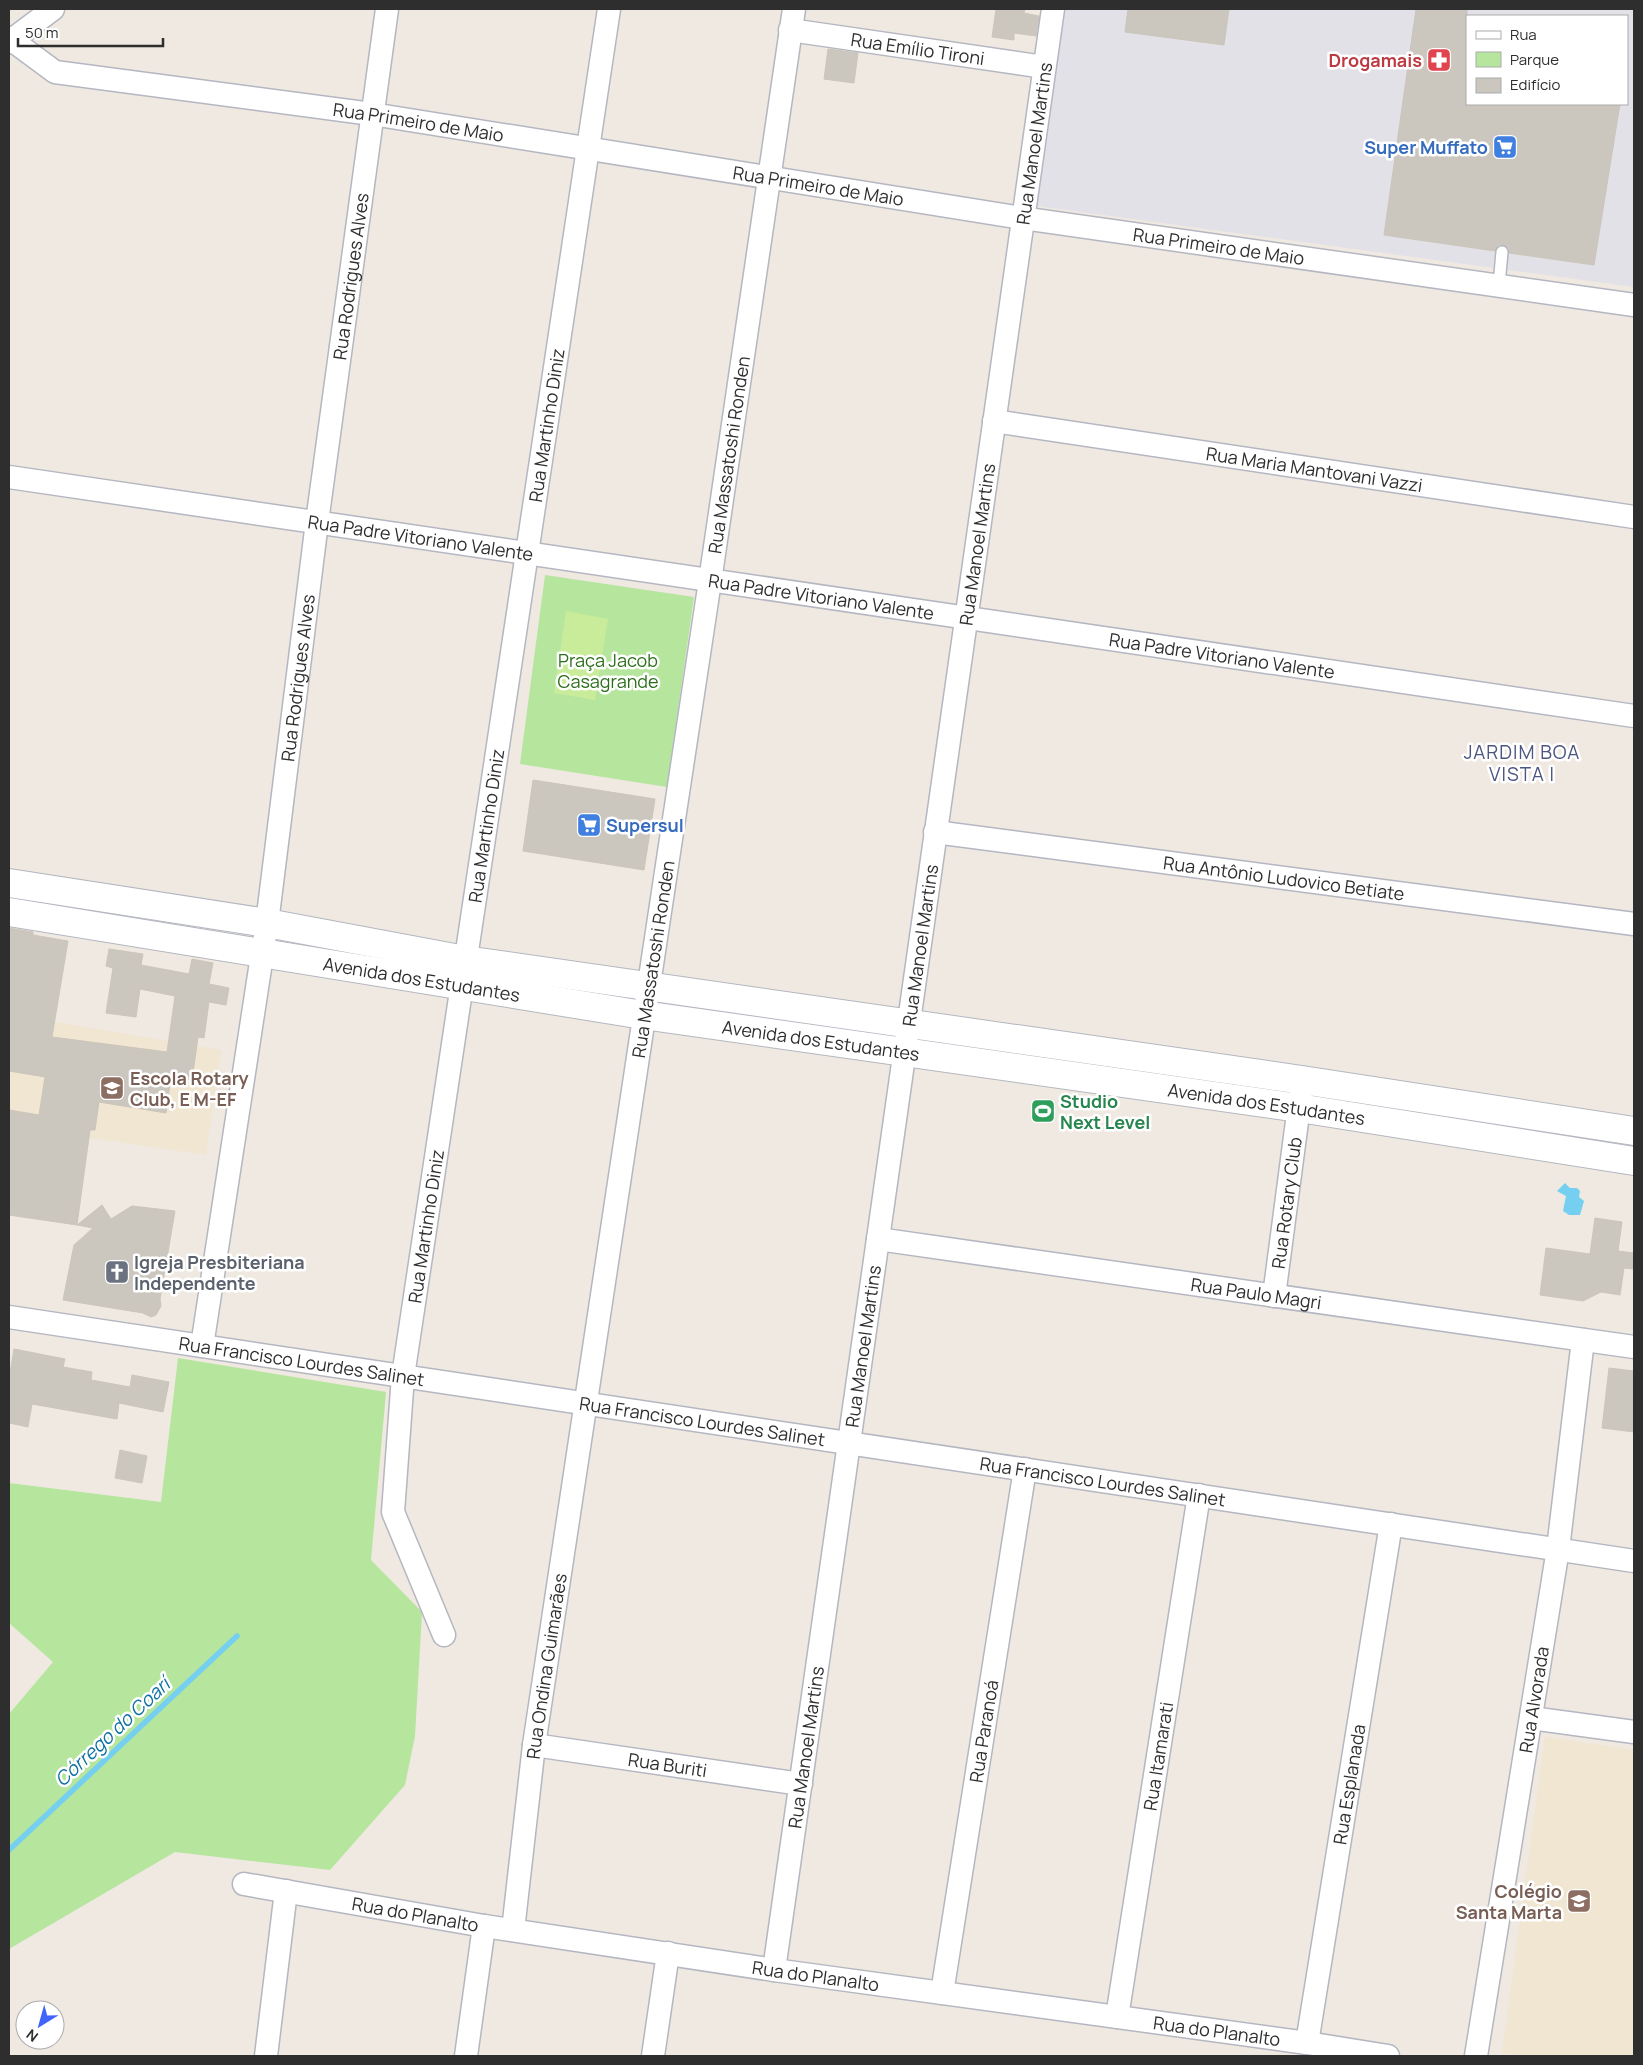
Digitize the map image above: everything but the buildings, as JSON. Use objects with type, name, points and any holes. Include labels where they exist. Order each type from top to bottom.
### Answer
[{"type":"street","points":[[10,40],[53,9]]},
{"type":"street","name":"Rua Rodrigues Alves","points":[[202,1346],[267,923],[317,522],[388,9]]},
{"type":"street","name":"Rua Martinho Diniz","points":[[444,1635],[393,1512],[403,1376],[609,9]]},
{"type":"street","name":"Rua Manoel Martins","points":[[774,1970],[1053,9]]},
{"type":"street","name":"Rua Emílio Tironi","points":[[792,19],[1044,67]]},
{"type":"street","name":"Rua Massatoshi Ronden","points":[[585,1403],[710,581],[792,19]]},
{"type":"street","name":"Rua Primeiro de Maio","points":[[10,40],[55,72],[372,114],[587,150],[769,176],[1022,218],[1634,305]]},
{"type":"street","name":"Rua Maria Mantovani Vazzi","points":[[994,421],[1634,517]]},
{"type":"street","name":"Rua Padre Vitoriano Valente","points":[[9,477],[1634,716]]},
{"type":"street","name":"Rua Antônio Ludovico Betiate","points":[[935,832],[1634,924]]},
{"type":"street","name":"Avenida dos Estudantes","points":[[9,883],[267,923],[463,973],[643,1015],[1299,1108],[1634,1161]]},
{"type":"street","points":[[111,929],[114,900]]},
{"type":"street","name":"Avenida dos Estudantes","points":[[9,912],[262,954],[463,973],[647,986],[1302,1080],[1634,1131]]},
{"type":"street","points":[[1096,1079],[1100,1052]]},
{"type":"street","name":"Rua Rotary Club","points":[[1274,1296],[1302,1080]]},
{"type":"street","name":"Rua Paulo Magri","points":[[878,1240],[1634,1347]]},
{"type":"street","name":"Rua Francisco Lourdes Salinet","points":[[9,1317],[1634,1561]]},
{"type":"street","name":"Rua Alvorada","points":[[1476,2056],[1558,1549],[1583,1340]]},
{"type":"street","name":"Rua Ondina Guimarães","points":[[513,1930],[534,1745],[585,1403]]},
{"type":"street","name":"Rua Paranoá","points":[[942,1993],[1025,1469]]},
{"type":"street","name":"Rua Itamarati","points":[[1117,2017],[1199,1495]]},
{"type":"street","name":"Rua Esplanada","points":[[1307,2043],[1391,1524]]},
{"type":"street","points":[[1531,1718],[1634,1732]]},
{"type":"street","name":"Rua Buriti","points":[[534,1745],[800,1784]]},
{"type":"street","name":"Rua do Planalto","points":[[244,1884],[484,1926],[774,1970],[1307,2043],[1388,2056]]},
{"type":"street","points":[[266,2056],[286,1891]]},
{"type":"street","points":[[466,2056],[484,1926]]},
{"type":"street","points":[[653,2056],[668,1953]]},
{"type":"lane","points":[[1500,285],[1502,252]]},
{"type":"shaded area","points":[[1062,9],[1634,9],[1634,287],[1037,206]]},
{"type":"shaded area","name":"Escola Rotary Club, E M-EF","points":[[9,1014],[221,1050],[206,1155],[9,1126]]},
{"type":"shaded area","name":"Colégio Santa Marta","points":[[1545,1737],[1634,1750],[1634,2056],[1523,2056],[1502,2053]]},
{"type":"green space","name":"Praça Jacob Casagrande","points":[[545,575],[694,597],[667,787],[520,764]]},
{"type":"green space","points":[[566,611],[608,619],[595,700],[554,693]]},
{"type":"green space","points":[[178,1358],[386,1392],[371,1560],[422,1612],[415,1736],[405,1785],[330,1870],[175,1852],[9,1949],[9,1714],[53,1662],[9,1623],[9,1483],[161,1502]]},
{"type":"water","points":[[1565,1183],[1570,1188],[1577,1188],[1580,1191],[1579,1197],[1584,1201],[1580,1215],[1569,1215],[1563,1211],[1566,1196],[1557,1191]]},
{"type":"waterway","name":"Córrego do Coarí","points":[[9,1850],[237,1636]]},
{"type":"place","name":"Drogamais","points":[[1439,60]]},
{"type":"place","name":"Super Muffato","points":[[1505,147]]},
{"type":"place","name":"Supersul","points":[[589,825]]},
{"type":"place","name":"Escola Rotary Club, E M-EF","points":[[112,1088]]},
{"type":"place","name":"Studio Next Level","points":[[1043,1111]]},
{"type":"place","name":"Igreja Presbiteriana Independente","points":[[117,1272]]},
{"type":"place","name":"Colégio Santa Marta","points":[[1579,1901]]},
{"type":"district","name":"JARDIM BOA VISTA I","points":[[1522,763]]}]
